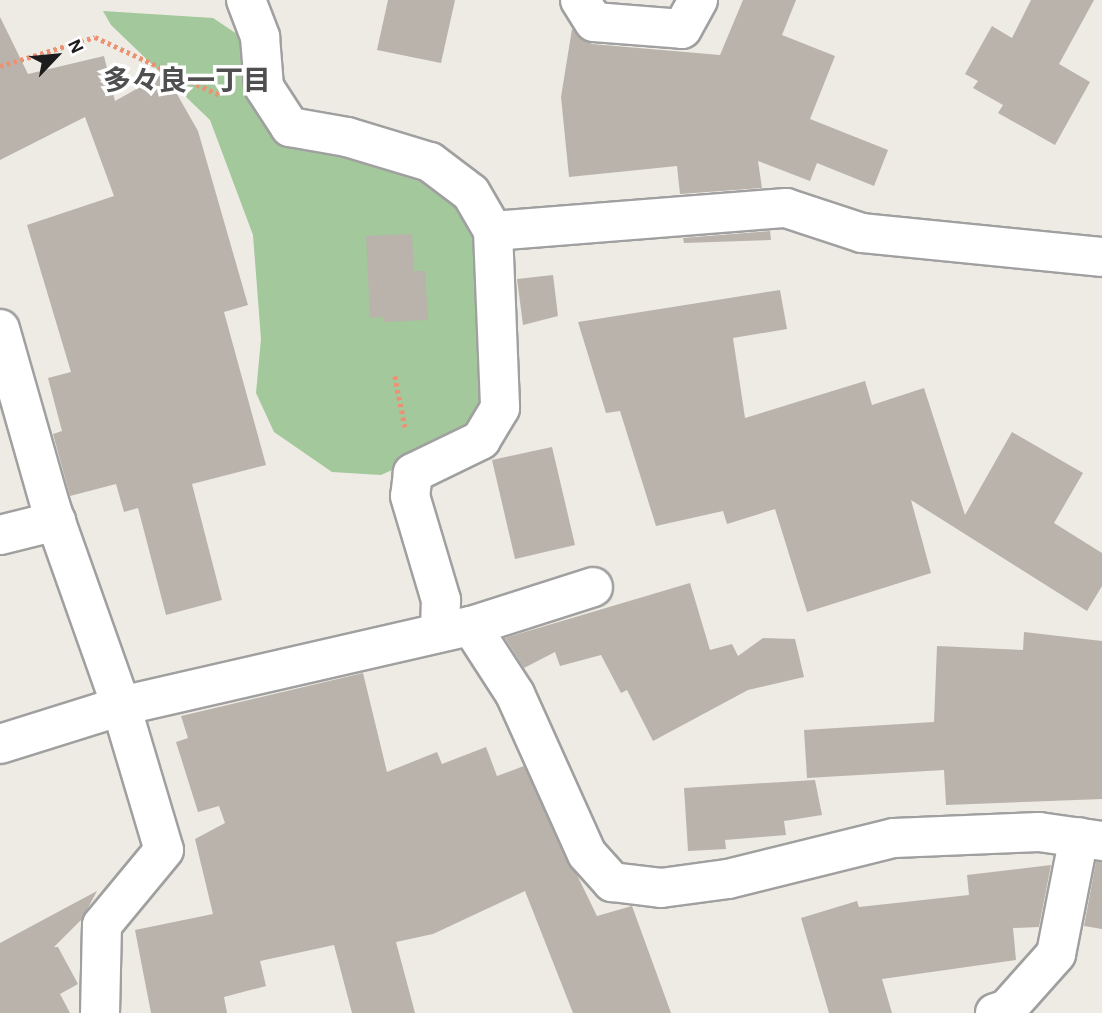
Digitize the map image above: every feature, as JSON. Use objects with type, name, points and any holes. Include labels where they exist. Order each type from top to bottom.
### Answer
[{"type":"street","points":[[246,0],[260,37],[264,87],[290,127],[347,137],[430,162],[471,193],[494,231],[500,408],[481,440],[413,473],[410,496],[441,600],[455,629],[514,694],[587,854],[612,882],[661,888],[728,879],[894,838],[1039,832],[1090,839],[1056,954],[1007,1009],[995,1013]]},
{"type":"street","points":[[580,0],[594,22],[682,29],[698,0]]},
{"type":"street","points":[[494,231],[786,208],[862,233],[1102,257]]},
{"type":"street","points":[[0,329],[56,521],[121,706],[164,850],[102,925],[100,1013]]},
{"type":"street","points":[[0,535],[56,521]]},
{"type":"street","points":[[0,744],[121,706],[455,629],[593,587]]},
{"type":"path","points":[[0,66],[95,37],[218,97],[264,87]]},
{"type":"green space","points":[[103,11],[213,18],[243,38],[288,140],[410,169],[455,199],[482,230],[486,401],[468,424],[438,449],[381,475],[332,472],[274,432],[256,393],[261,339],[253,235],[210,120],[111,25]]},
{"type":"building","points":[[388,0],[455,0],[441,63],[377,50]]},
{"type":"building","points":[[743,0],[796,0],[782,35],[835,56],[810,119],[888,150],[874,186],[817,163],[810,181],[758,161],[762,188],[680,194],[677,166],[569,177],[561,97],[572,29],[592,44],[720,55]]},
{"type":"building","points":[[1031,0],[1094,0],[1059,64],[1090,82],[1055,145],[998,113],[1003,105],[973,88],[978,81],[965,74],[992,26],[1012,38]]},
{"type":"building","points":[[0,17],[28,74],[104,56],[115,101],[165,73],[198,131],[248,305],[224,312],[266,465],[192,484],[222,600],[166,615],[138,508],[124,512],[116,484],[70,496],[53,434],[62,431],[48,378],[71,372],[27,225],[114,196],[85,117],[0,160]]},
{"type":"building","points":[[770,231],[771,240],[684,243],[683,238]]},
{"type":"building","points":[[412,234],[414,271],[425,271],[428,320],[384,322],[384,317],[370,318],[366,236]]},
{"type":"building","points":[[553,275],[558,316],[523,325],[517,279]]},
{"type":"building","points":[[780,290],[787,329],[733,338],[745,418],[865,381],[872,405],[924,388],[965,515],[1012,432],[1083,473],[1054,523],[1102,553],[1102,586],[1087,611],[911,500],[931,573],[807,612],[775,509],[727,524],[723,511],[656,526],[620,411],[606,413],[578,322]]},
{"type":"building","points":[[552,447],[575,545],[515,559],[492,460]]},
{"type":"building","points":[[690,583],[710,650],[732,644],[738,656],[763,638],[795,639],[804,677],[748,690],[653,741],[627,690],[621,693],[601,655],[560,666],[555,652],[524,668],[505,638]]},
{"type":"building","points":[[1024,632],[1102,641],[1102,799],[946,805],[944,770],[807,778],[804,730],[934,722],[937,646],[1023,650]]},
{"type":"building","points":[[363,673],[387,772],[437,752],[442,764],[486,747],[497,776],[524,766],[597,916],[632,906],[671,1013],[573,1013],[525,891],[433,934],[396,942],[415,1013],[352,1013],[334,945],[260,961],[266,986],[224,997],[227,1013],[151,1013],[135,930],[213,914],[195,839],[225,823],[219,806],[198,812],[176,742],[188,738],[181,716]]},
{"type":"building","points":[[815,780],[822,815],[784,821],[786,835],[725,840],[726,849],[688,851],[684,788]]},
{"type":"building","points":[[1096,862],[1102,862],[1102,929],[1084,926]]},
{"type":"building","points":[[1051,865],[1039,927],[1013,928],[1016,960],[882,979],[892,1013],[829,1013],[801,918],[857,901],[859,907],[969,895],[967,875]]},
{"type":"building","points":[[97,891],[82,919],[54,947],[58,947],[78,984],[60,994],[70,1013],[0,1013],[0,943]]},
{"type":"district","name":"多々良一丁目","points":[[187,82]]}]
